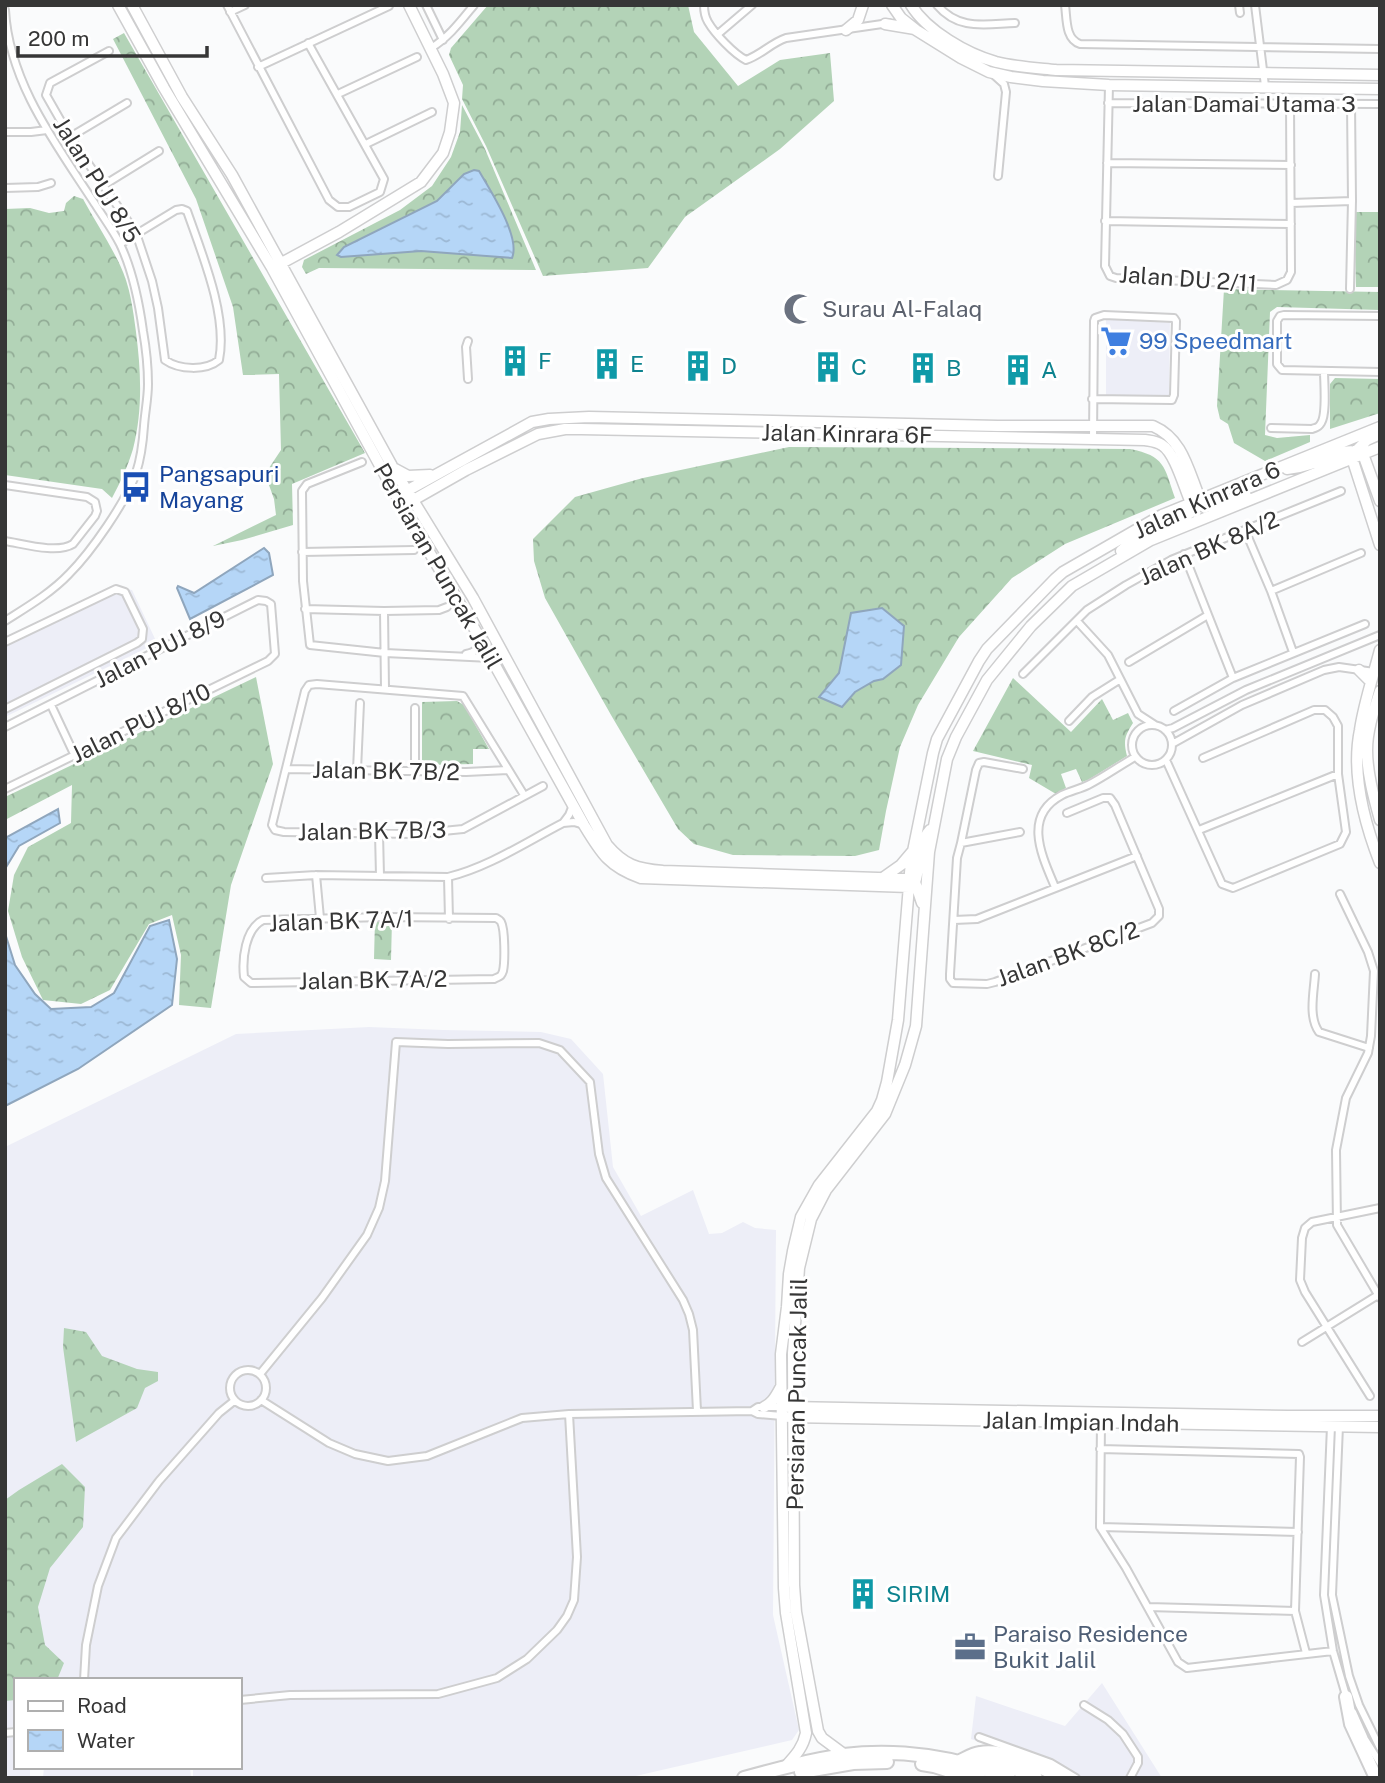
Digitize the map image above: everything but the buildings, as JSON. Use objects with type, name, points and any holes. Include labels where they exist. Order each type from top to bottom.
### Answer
[{"type":"highway","points":[[1346,1697],[1351,1724],[1376,1778]]},
{"type":"highway","points":[[958,1762],[977,1753],[991,1752],[1037,1766],[1062,1778]]},
{"type":"highway","points":[[783,1775],[845,1755],[894,1754],[958,1762],[1009,1778]]},
{"type":"highway","points":[[958,1762],[980,1759],[996,1761],[1036,1778]]},
{"type":"highway","points":[[744,1778],[783,1775],[853,1763],[880,1762],[934,1766],[965,1777],[979,1778]]},
{"type":"main road","name":"Persiaran Puncak Jalil","points":[[118,5],[164,88],[276,266],[392,466],[402,493]]},
{"type":"main road","name":"Persiaran Puncak Jalil","points":[[132,5],[182,97],[232,175],[276,266],[491,659],[600,851],[625,872],[641,878],[893,886],[911,883]]},
{"type":"main road","points":[[276,266],[340,232],[421,182],[443,153],[450,132],[454,103],[443,74],[409,5]]},
{"type":"main road","points":[[846,30],[858,20],[863,5]]},
{"type":"main road","points":[[892,5],[916,30],[961,58],[989,72],[1026,79],[1109,85],[1380,89]]},
{"type":"main road","points":[[914,9],[931,28],[954,43],[994,61],[1015,66],[1056,70],[1380,75]]},
{"type":"main road","points":[[885,24],[916,30]]},
{"type":"main road","name":"Jalan Kinrara 6F","points":[[402,493],[532,422],[589,417],[1153,426],[1164,431],[1179,447],[1196,503]]},
{"type":"main road","points":[[650,418],[650,431]]},
{"type":"main road","points":[[928,436],[929,424]]},
{"type":"main road","name":"Jalan Kinrara 6","points":[[911,883],[912,851],[937,739],[987,649],[1055,579],[1103,548],[1172,510],[1196,503],[1380,427]]},
{"type":"main road","name":"Jalan Kinrara 6F","points":[[407,503],[538,434],[565,429],[1145,440],[1167,449],[1188,482]]},
{"type":"main road","points":[[1380,434],[1367,440],[1357,454],[1358,474],[1380,545]]},
{"type":"main road","points":[[1368,468],[1380,448]]},
{"type":"main road","name":"Jalan Kinrara 6","points":[[924,910],[933,827],[951,748],[987,680],[1031,626],[1072,586],[1151,540],[1357,454],[1380,448]]},
{"type":"main road","points":[[1264,474],[1314,463],[1342,452],[1357,454],[1368,468],[1380,501]]},
{"type":"main road","points":[[1336,464],[1345,465],[1358,474]]},
{"type":"main road","points":[[392,466],[408,476],[434,475]]},
{"type":"main road","points":[[1172,510],[1181,501],[1188,482],[1214,494]]},
{"type":"main road","points":[[427,522],[424,509],[426,502],[438,486]]},
{"type":"main road","points":[[1116,560],[1120,552],[1134,541],[1191,513],[1196,503],[1206,507],[1229,499],[1270,491]]},
{"type":"main road","name":"Persiaran Puncak Jalil","points":[[407,503],[427,522],[474,598],[607,845],[617,857],[643,869],[663,871],[884,877],[911,883]]},
{"type":"main road","points":[[491,659],[497,650],[497,642]]},
{"type":"main road","points":[[1380,650],[1359,732],[1357,775],[1367,831],[1380,863]]},
{"type":"main road","points":[[1359,670],[1375,675]]},
{"type":"main road","points":[[1380,691],[1367,750],[1375,780],[1380,820]]},
{"type":"main road","points":[[911,883],[922,843],[933,827]]},
{"type":"main road","points":[[884,877],[901,865],[912,851]]},
{"type":"main road","name":"Persiaran Puncak Jalil","points":[[783,1775],[801,1749],[806,1733],[784,1588],[781,1354],[789,1273],[801,1217],[819,1185],[877,1111],[887,1082],[898,1020],[911,883]]},
{"type":"main road","name":"Persiaran Puncak Jalil","points":[[845,1755],[822,1738],[818,1731],[796,1612],[793,1353],[799,1268],[811,1219],[826,1190],[885,1114],[912,1043],[917,1016],[924,910],[911,883]]},
{"type":"main road","points":[[893,886],[901,891],[908,902]]},
{"type":"main road","points":[[764,1407],[774,1399],[782,1385]]},
{"type":"main road","name":"Jalan Impian Indah","points":[[782,1412],[1380,1416]]},
{"type":"main road","name":"Jalan Impian Indah","points":[[793,1412],[821,1417],[1380,1427]]},
{"type":"main road","points":[[794,1430],[821,1417]]},
{"type":"street","points":[[245,5],[228,9],[329,200],[338,207],[349,207],[380,192],[384,179],[308,43]]},
{"type":"street","points":[[426,5],[443,40]]},
{"type":"street","points":[[431,48],[443,40],[474,5]]},
{"type":"street","points":[[704,5],[708,22],[739,56],[746,60],[786,38],[904,20],[914,9]]},
{"type":"street","points":[[718,34],[752,5]]},
{"type":"street","points":[[937,5],[942,11],[968,25],[1016,23]]},
{"type":"street","points":[[1065,5],[1070,38],[1076,44],[1380,49]]},
{"type":"street","points":[[1255,5],[1265,86]]},
{"type":"street","points":[[258,67],[389,6]]},
{"type":"street","points":[[5,10],[14,59],[26,92],[47,130],[120,244],[132,275],[146,345],[148,384],[142,444],[136,472],[123,499],[69,575],[5,621]]},
{"type":"street","name":"Jalan PUJ 8/5","points":[[109,51],[50,83],[46,95],[69,137],[136,233],[152,281],[165,360],[173,365],[209,366],[219,360],[219,316],[205,262],[187,211],[178,209],[136,233]]},
{"type":"street","points":[[338,94],[417,57]]},
{"type":"street","points":[[989,72],[1004,84],[1006,92],[998,176]]},
{"type":"street","points":[[1006,92],[1012,85],[1026,79]]},
{"type":"street","name":"Jalan DU 2/11","points":[[1109,85],[1105,266],[1110,276],[1276,285],[1287,280],[1290,272],[1291,224]]},
{"type":"street","points":[[69,137],[127,103]]},
{"type":"street","name":"Jalan Damai Utama 3","points":[[1108,103],[1380,104]]},
{"type":"street","points":[[1105,221],[1291,224],[1290,104]]},
{"type":"street","points":[[1350,289],[1351,104]]},
{"type":"street","points":[[366,144],[432,112]]},
{"type":"street","points":[[5,132],[47,130]]},
{"type":"street","points":[[104,185],[159,150]]},
{"type":"street","points":[[1107,163],[1291,165]]},
{"type":"street","points":[[5,188],[38,187],[51,183]]},
{"type":"street","points":[[1291,204],[1352,201]]},
{"type":"street","points":[[120,244],[136,233]]},
{"type":"street","points":[[1092,400],[1172,400],[1174,318],[1104,315],[1095,317],[1092,400],[1093,439]]},
{"type":"street","points":[[1380,316],[1288,315],[1280,316],[1277,321],[1279,369],[1380,372]]},
{"type":"street","points":[[468,341],[468,379]]},
{"type":"street","points":[[1271,428],[1312,429],[1320,425],[1324,418],[1324,371]]},
{"type":"street","points":[[766,420],[766,432]]},
{"type":"street","points":[[362,462],[307,484],[301,494],[305,609],[309,643],[312,646],[385,653],[491,659]]},
{"type":"street","points":[[5,485],[86,497],[95,502],[97,511],[96,516],[73,544],[64,548],[5,541]]},
{"type":"street","name":"Jalan BK 8A/2","points":[[1023,674],[1087,610],[1126,585],[1184,554],[1341,491]]},
{"type":"street","points":[[1245,530],[1293,653]]},
{"type":"street","points":[[302,552],[414,550]]},
{"type":"street","points":[[1271,591],[1361,553]]},
{"type":"street","points":[[1184,554],[1233,678]]},
{"type":"street","points":[[5,642],[116,589],[125,592],[144,629],[142,639],[5,709]]},
{"type":"street","name":"Jalan PUJ 8/9","points":[[5,727],[258,600],[271,604],[275,654]]},
{"type":"street","points":[[305,609],[384,611],[439,610],[447,607]]},
{"type":"street","points":[[384,611],[385,689]]},
{"type":"street","points":[[1129,662],[1209,615]]},
{"type":"street","points":[[1077,621],[1108,655],[1138,713],[1165,730],[1171,738],[1171,753],[1166,760],[1150,766],[1135,757],[1132,740],[1143,727],[1155,725]]},
{"type":"street","points":[[1174,711],[1233,678],[1365,624]]},
{"type":"street","points":[[450,655],[473,653],[477,650],[477,633]]},
{"type":"street","points":[[1165,730],[1246,690],[1380,635]]},
{"type":"street","name":"Jalan PUJ 8/10","points":[[5,789],[268,661],[275,654]]},
{"type":"street","points":[[1172,744],[1242,705],[1324,670],[1339,667],[1359,670]]},
{"type":"street","points":[[1069,721],[1092,697],[1119,680]]},
{"type":"street","points":[[286,769],[305,691],[309,685],[463,696],[524,795]]},
{"type":"street","points":[[357,770],[360,703]]},
{"type":"street","points":[[51,705],[75,756]]},
{"type":"street","points":[[415,708],[415,771]]},
{"type":"street","points":[[1166,760],[1222,884],[1233,888],[1340,845],[1346,832],[1338,774],[1338,726],[1325,710],[1314,710],[1203,758]]},
{"type":"street","points":[[1138,713],[1139,730]]},
{"type":"street","points":[[1055,887],[1039,843],[1039,822],[1043,812],[1062,795],[1088,785],[1135,757]]},
{"type":"street","name":"Jalan BK 8C/2","points":[[1023,769],[984,762],[979,763],[976,770],[957,858],[950,979],[953,983],[995,982],[1152,923],[1159,916],[1137,856],[1110,798],[1103,798],[1068,813]]},
{"type":"street","name":"Jalan BK 7B/2","points":[[275,830],[272,825],[286,769],[466,772],[508,770]]},
{"type":"street","points":[[1199,830],[1338,774]]},
{"type":"street","name":"Jalan BK 7B/3","points":[[275,830],[413,834],[463,829],[543,786]]},
{"type":"street","points":[[563,823],[573,804]]},
{"type":"street","points":[[266,878],[316,875],[448,877],[483,866],[563,823],[584,825]]},
{"type":"street","points":[[961,843],[1020,832]]},
{"type":"street","points":[[379,833],[380,876]]},
{"type":"street","points":[[954,920],[977,919],[1137,856]]},
{"type":"street","points":[[316,875],[320,918]]},
{"type":"street","points":[[448,877],[449,919]]},
{"type":"street","points":[[1302,1342],[1379,1296],[1345,1242],[1336,1217],[1336,1150],[1346,1098],[1363,1067],[1369,1048],[1373,984],[1372,963],[1340,894]]},
{"type":"street","name":"Jalan BK 7A/1","points":[[251,983],[244,978],[243,966],[255,924],[262,920],[320,918],[496,918],[501,923],[504,941],[502,971],[500,976],[494,979]]},
{"type":"street","points":[[1315,974],[1314,1026],[1319,1032],[1369,1048]]},
{"type":"street","name":"Jalan BK 7A/2","points":[[251,983],[494,979]]},
{"type":"street","points":[[260,1374],[330,1287],[367,1235],[379,1208],[385,1181],[396,1042],[539,1043],[560,1050],[590,1082],[599,1154],[606,1178],[683,1300],[693,1330],[696,1411]]},
{"type":"street","points":[[1370,1396],[1300,1280],[1302,1238],[1305,1227],[1312,1222],[1380,1208]]},
{"type":"street","points":[[242,1370],[260,1374],[266,1384],[261,1401],[251,1406],[234,1401],[229,1390],[232,1378],[242,1370]]},
{"type":"street","points":[[84,1678],[86,1645],[97,1586],[116,1538],[159,1481],[219,1413],[234,1401]]},
{"type":"street","points":[[261,1401],[329,1443],[355,1454],[388,1461],[427,1456],[522,1418],[569,1414],[752,1411],[764,1407],[782,1412]]},
{"type":"street","points":[[752,1411],[758,1414],[782,1412]]},
{"type":"street","points":[[242,1700],[290,1695],[438,1694],[497,1678],[527,1659],[558,1630],[574,1600],[577,1557],[569,1414]]},
{"type":"street","points":[[1101,1422],[1100,1527],[1178,1662],[1187,1668],[1334,1651]]},
{"type":"street","points":[[1335,1426],[1324,1595],[1346,1697],[1380,1763]]},
{"type":"street","points":[[1335,1426],[1332,1595],[1349,1676],[1359,1705],[1380,1748]]},
{"type":"street","points":[[1100,1448],[1299,1454],[1295,1611],[1306,1653]]},
{"type":"street","points":[[1100,1527],[1298,1532]]},
{"type":"street","points":[[1148,1607],[1295,1611]]},
{"type":"street","points":[[1084,1705],[1108,1720],[1123,1734],[1138,1757],[1138,1763],[1130,1778]]},
{"type":"street","points":[[979,1737],[1051,1763],[1076,1778]]},
{"type":"shaded area","points":[[1170,318],[1169,397],[1106,397],[1106,319]]},
{"type":"shaded area","points":[[112,586],[132,590],[157,643],[5,717],[5,637]]},
{"type":"shaded area","points":[[369,1027],[541,1032],[571,1039],[603,1074],[613,1167],[641,1216],[693,1190],[709,1234],[722,1233],[743,1222],[755,1228],[776,1230],[773,1615],[799,1730],[792,1740],[627,1778],[193,1778],[193,1769],[242,1769],[242,1678],[14,1678],[14,1769],[30,1769],[30,1778],[5,1778],[5,1147],[236,1034]]},
{"type":"shaded area","points":[[1102,1683],[1162,1778],[1066,1778],[1044,1765],[971,1739],[976,1696],[1065,1726]]},
{"type":"shaded area","points":[[44,1769],[190,1769],[191,1778],[43,1778]]},
{"type":"green space","points":[[488,5],[688,5],[694,32],[738,86],[780,60],[830,53],[834,101],[780,149],[685,217],[648,268],[543,276],[486,146],[462,99],[463,85],[449,55],[451,48]]},
{"type":"green space","points":[[124,33],[365,453],[292,484],[293,525],[213,546],[276,515],[274,499],[265,474],[281,450],[279,374],[243,375],[233,307],[196,199],[113,39]]},
{"type":"green space","points":[[462,105],[485,149],[536,270],[319,268],[306,274],[302,267],[304,260],[400,210],[432,186],[451,157],[460,132]]},
{"type":"green space","points":[[74,196],[83,199],[120,265],[129,289],[136,332],[140,405],[136,434],[124,474],[112,498],[102,489],[5,475],[5,209],[30,208],[49,213],[64,211],[66,203]]},
{"type":"green space","points":[[1354,212],[1380,212],[1380,287],[1356,287]]},
{"type":"green space","points":[[1224,289],[1380,292],[1380,310],[1277,307],[1270,312],[1265,435],[1277,438],[1310,435],[1310,442],[1265,461],[1234,443],[1228,424],[1220,419],[1217,406]]},
{"type":"green space","points":[[1335,378],[1380,379],[1380,413],[1330,429],[1330,384]]},
{"type":"green space","points":[[789,447],[1130,449],[1150,455],[1162,464],[1175,498],[1065,544],[1012,578],[959,637],[918,705],[900,747],[879,850],[855,856],[733,855],[694,844],[678,829],[611,715],[545,598],[534,561],[533,539],[575,497],[643,478]]},
{"type":"green space","points":[[256,677],[273,764],[231,885],[211,1008],[179,1005],[181,955],[172,915],[149,924],[110,990],[81,1004],[43,1000],[22,957],[8,911],[14,875],[28,847],[71,823],[72,785],[5,820],[5,797]]},
{"type":"green space","points":[[1013,678],[1071,732],[1102,699],[1113,720],[1128,713],[1133,723],[1126,738],[1127,756],[1082,782],[1076,769],[1061,774],[1066,788],[1056,794],[1029,778],[1032,765],[973,751]]},
{"type":"green space","points":[[457,701],[464,705],[489,749],[473,749],[473,764],[428,765],[422,761],[422,702]]},
{"type":"green space","points":[[375,919],[392,920],[391,960],[374,959]]},
{"type":"green space","points":[[64,1328],[86,1332],[102,1356],[137,1369],[158,1372],[158,1381],[145,1388],[137,1408],[76,1442],[63,1347]]},
{"type":"green space","points":[[62,1464],[85,1487],[83,1527],[50,1568],[38,1607],[45,1645],[64,1663],[58,1678],[14,1678],[14,1700],[5,1701],[5,1500]]},
{"type":"water","points":[[479,171],[508,226],[514,249],[512,258],[421,251],[341,257],[337,255],[344,247],[437,201],[464,174]]},
{"type":"water","points":[[264,548],[269,553],[273,575],[190,619],[178,586],[194,593]]},
{"type":"water","points":[[882,608],[904,626],[901,665],[883,679],[855,692],[842,707],[819,697],[839,673],[851,613]]},
{"type":"water","points":[[58,809],[60,823],[19,846],[5,869],[5,838]]},
{"type":"water","points":[[169,920],[177,959],[172,1005],[78,1069],[5,1106],[5,933],[15,965],[35,994],[51,1009],[91,1007],[114,993],[150,926]]},
{"type":"place","name":"Surau Al-Falaq","points":[[799,309]]},
{"type":"place","name":"99 Speedmart","points":[[1116,341]]},
{"type":"place","name":"F","points":[[515,361]]},
{"type":"place","name":"E","points":[[607,364]]},
{"type":"place","name":"D","points":[[698,366]]},
{"type":"place","name":"C","points":[[828,367]]},
{"type":"place","name":"B","points":[[923,368]]},
{"type":"place","name":"A","points":[[1018,370]]},
{"type":"place","name":"Pangsapuri Mayang","points":[[136,487]]},
{"type":"place","name":"SIRIM","points":[[863,1594]]},
{"type":"place","name":"Paraiso Residence Bukit Jalil","points":[[970,1647]]}]
